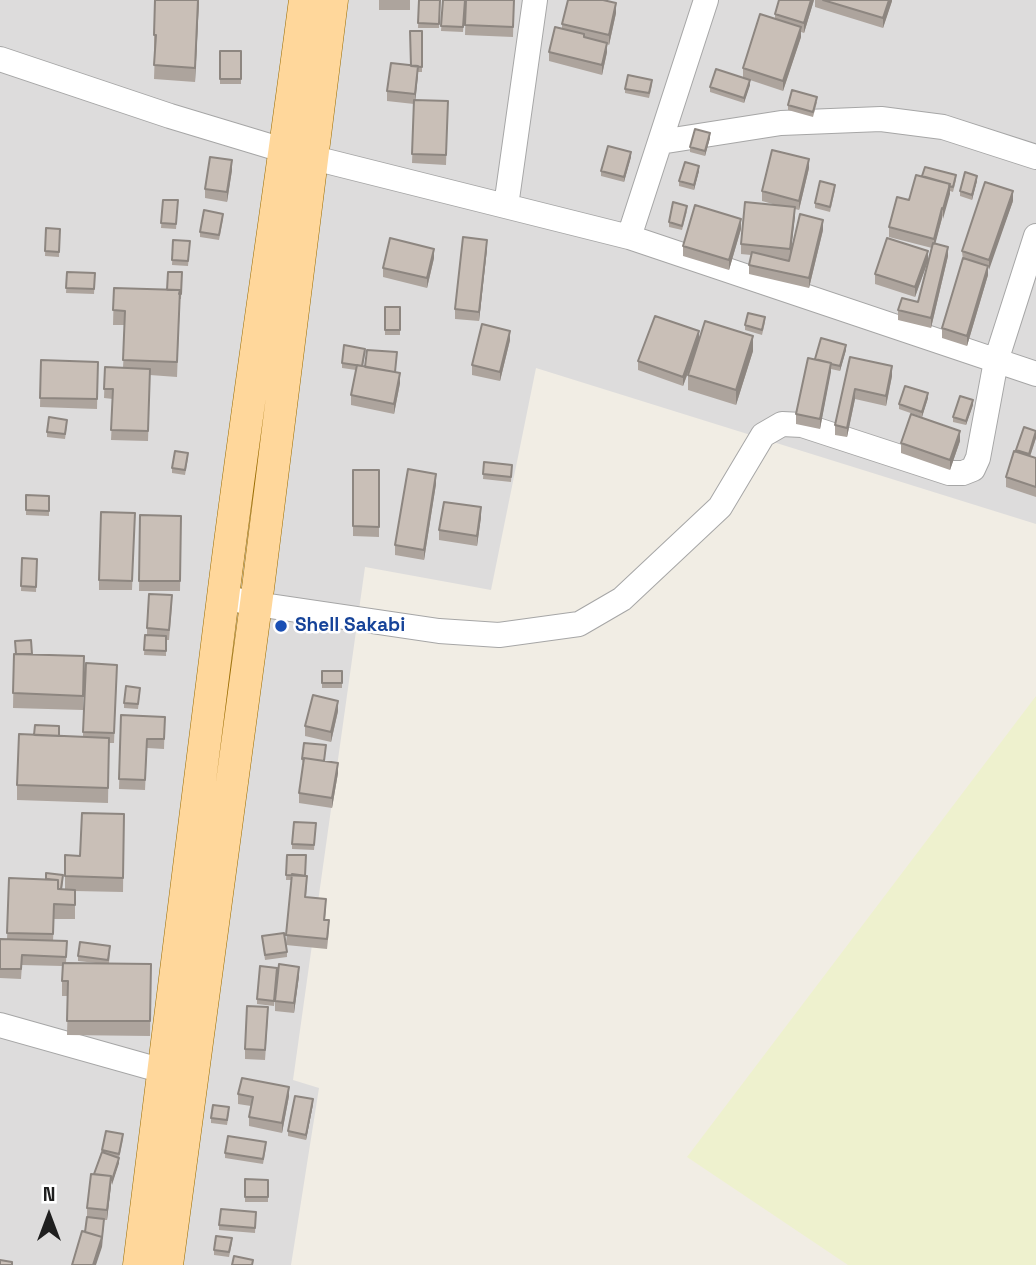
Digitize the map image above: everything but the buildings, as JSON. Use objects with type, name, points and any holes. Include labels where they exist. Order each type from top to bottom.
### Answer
[{"type":"main road","points":[[139,1265],[179,1075],[256,604],[299,154],[304,0]]},
{"type":"main road","points":[[167,1265],[179,1075],[223,597],[299,154],[332,0]]},
{"type":"street","points":[[506,206],[535,0]]},
{"type":"street","points":[[629,237],[706,0]]},
{"type":"street","points":[[0,59],[170,116],[299,154],[629,237],[1036,374]]},
{"type":"street","points":[[660,142],[781,123],[881,119],[943,127],[1036,157]]},
{"type":"street","points":[[223,597],[439,631],[499,635],[579,624],[622,599],[720,506],[763,435],[782,424],[802,425],[949,473],[963,473],[973,469],[978,458],[996,361],[1036,236]]},
{"type":"street","points":[[0,1025],[179,1075]]},
{"type":"shaded area","points":[[0,0],[1036,0],[1036,524],[536,368],[491,590],[365,567],[293,1080],[319,1088],[291,1265],[0,1265]]},
{"type":"green space","points":[[1036,696],[1036,1265],[848,1265],[687,1157]]},
{"type":"place","name":"Shell Sakabi","points":[[281,626]]}]
